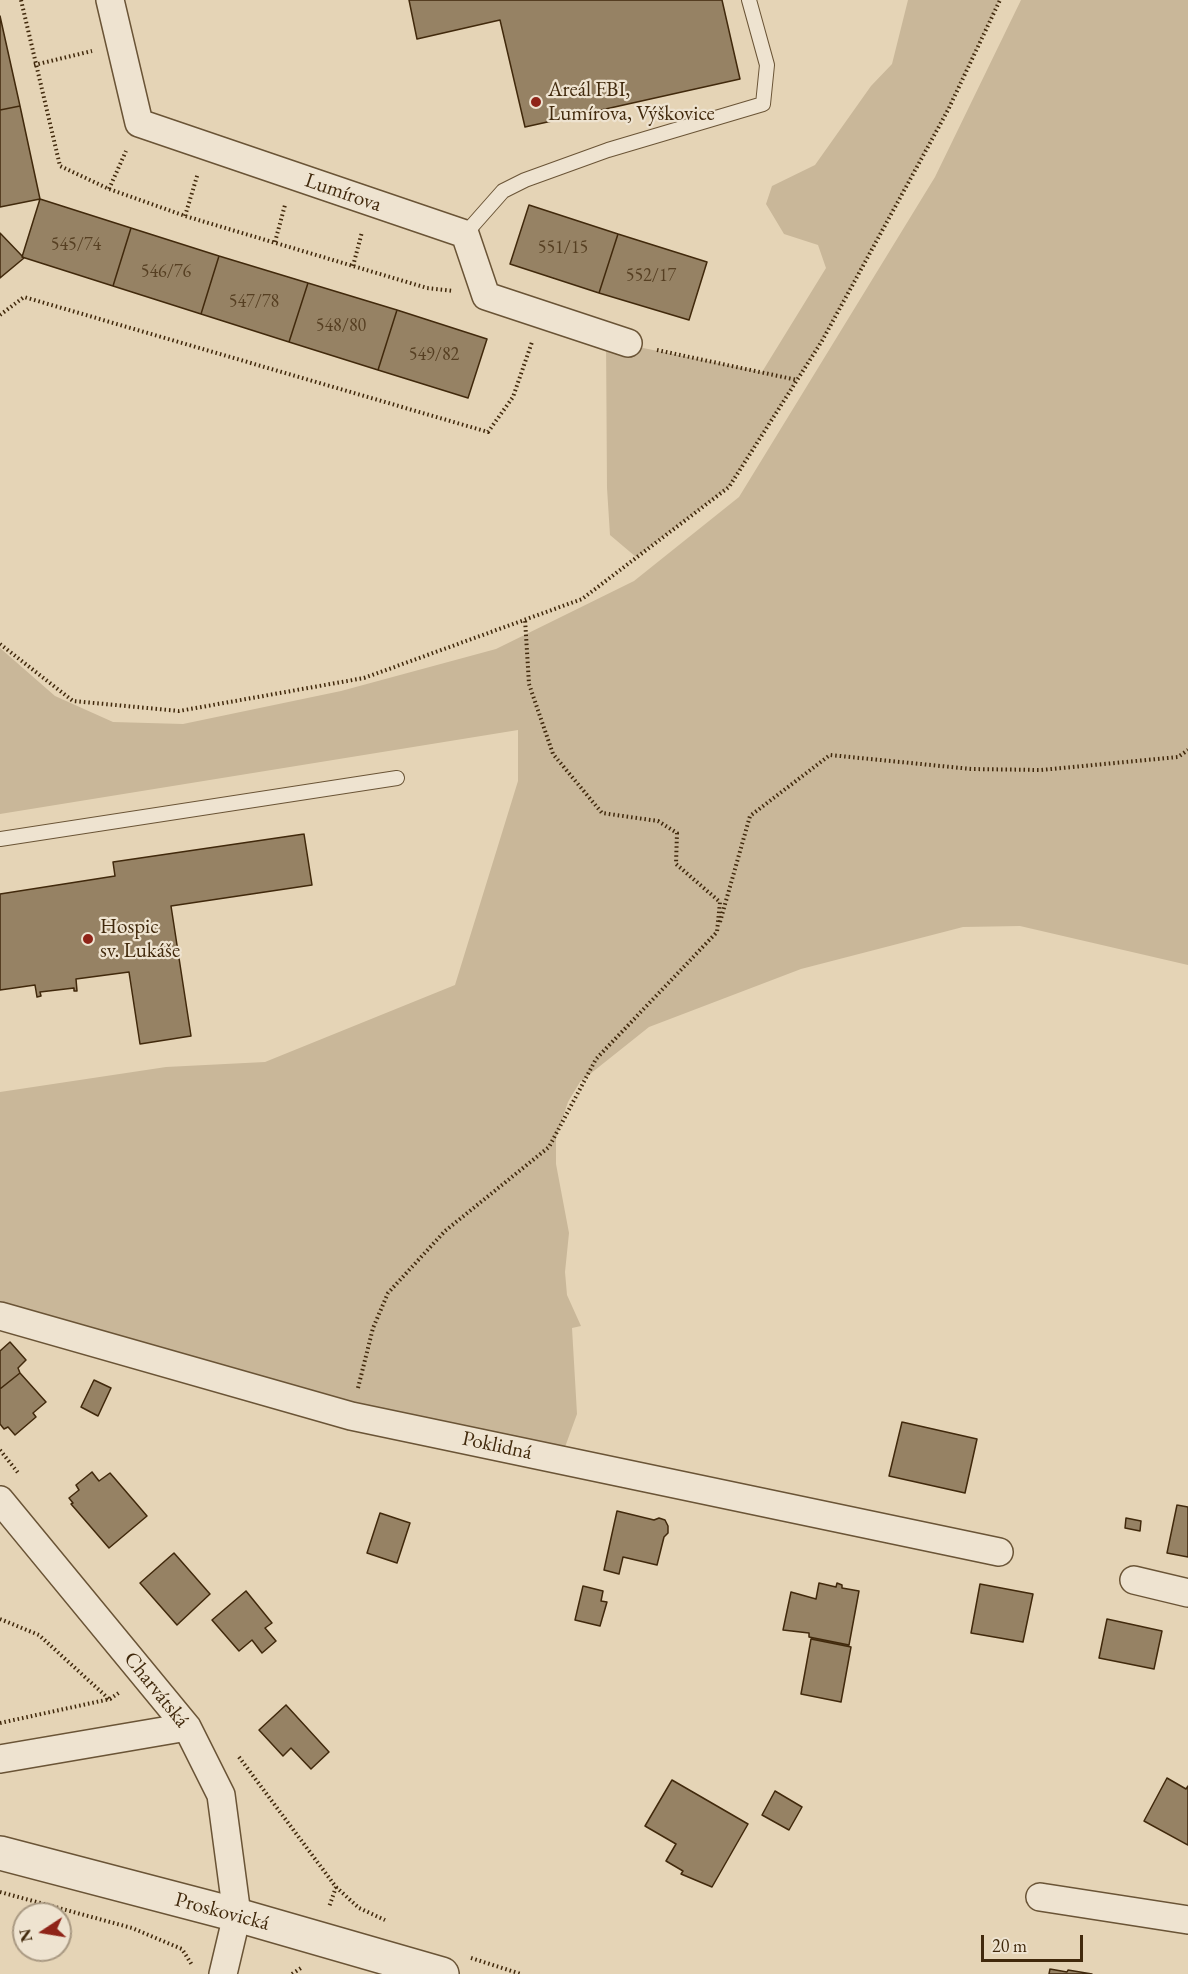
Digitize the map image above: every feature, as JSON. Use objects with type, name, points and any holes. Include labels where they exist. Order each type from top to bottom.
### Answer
[{"type":"street","points":[[110,0],[139,123]]},
{"type":"street","name":"Lumírova","points":[[139,123],[465,234]]},
{"type":"street","points":[[465,234],[486,296],[641,346]]},
{"type":"street","name":"Poklidná","points":[[0,1316],[351,1416],[999,1552]]},
{"type":"street","name":"Charvátská","points":[[0,1500],[80,1600],[144,1673],[187,1727],[221,1795],[237,1915]]},
{"type":"street","points":[[1134,1580],[1188,1593]]},
{"type":"street","points":[[0,1759],[187,1727]]},
{"type":"street","name":"Proskovická","points":[[0,1853],[237,1915],[442,1974]]},
{"type":"street","points":[[1040,1897],[1188,1920]]},
{"type":"street","points":[[223,1974],[237,1915]]},
{"type":"lane","points":[[465,234],[503,191],[525,180],[608,150],[763,104],[767,65],[749,0]]},
{"type":"lane","points":[[0,840],[397,778]]},
{"type":"path","points":[[21,0],[34,64],[60,166],[109,189],[185,216],[427,288],[486,296]]},
{"type":"path","points":[[0,644],[73,701],[179,711],[364,678],[582,598],[729,487],[798,380],[948,110],[1000,0]]},
{"type":"path","points":[[34,64],[120,45]]},
{"type":"path","points":[[109,189],[139,123]]},
{"type":"path","points":[[185,216],[207,147]]},
{"type":"path","points":[[275,243],[292,176]]},
{"type":"path","points":[[0,315],[24,297],[488,432],[513,398],[542,314]]},
{"type":"path","points":[[641,346],[798,380]]},
{"type":"path","points":[[525,619],[529,684],[553,754],[602,813],[658,821],[677,833],[676,864],[720,902],[717,933]]},
{"type":"path","points":[[351,1416],[373,1328],[388,1293],[445,1231],[549,1147],[596,1059],[717,933],[750,816],[830,755],[971,770],[1041,770],[1178,757],[1188,750]]},
{"type":"path","points":[[0,1619],[39,1635],[110,1700]]},
{"type":"path","points":[[0,1723],[110,1700],[144,1673]]},
{"type":"path","points":[[238,1756],[336,1887],[329,1905]]},
{"type":"path","points":[[0,1892],[132,1928],[172,1944],[182,1949],[191,1963],[194,1974]]},
{"type":"shaded area","points":[[908,0],[1000,0],[948,110],[822,341],[729,487],[636,557],[610,535],[607,488],[606,336],[643,348],[762,372],[826,268],[818,245],[784,234],[766,204],[772,186],[815,165],[871,86],[892,64]]},
{"type":"shaded area","points":[[1021,0],[1188,0],[1188,965],[1020,926],[963,927],[801,969],[649,1027],[580,1082],[568,1102],[556,1138],[556,1164],[569,1233],[565,1272],[567,1295],[581,1326],[572,1328],[577,1414],[561,1458],[0,1308],[0,1092],[166,1067],[265,1062],[455,985],[518,781],[518,730],[0,814],[0,648],[55,696],[113,722],[183,724],[341,691],[496,649],[634,581],[739,497],[935,177]]},
{"type":"building","points":[[409,0],[722,0],[740,79],[525,127],[500,20],[417,39]]},
{"type":"building","points":[[0,16],[20,106],[0,110]]},
{"type":"building","points":[[20,106],[40,199],[0,207],[0,110]]},
{"type":"building","points":[[40,199],[131,228],[113,286],[22,257]]},
{"type":"building","points":[[529,205],[618,234],[599,293],[510,264]]},
{"type":"building","points":[[131,228],[219,256],[201,314],[113,286]]},
{"type":"building","points":[[0,233],[24,258],[0,278]]},
{"type":"building","points":[[618,234],[707,262],[689,320],[599,293]]},
{"type":"building","points":[[219,256],[308,283],[289,342],[201,314]]},
{"type":"building","points":[[308,283],[397,310],[378,370],[289,342]]},
{"type":"building","points":[[397,310],[487,339],[468,398],[378,370]]},
{"type":"building","name":"Hospic sv. Lukáše","points":[[304,834],[312,885],[171,906],[191,1036],[140,1044],[129,972],[76,979],[77,991],[74,991],[74,988],[40,992],[41,996],[37,997],[35,985],[0,990],[0,894],[115,876],[113,862]]},
{"type":"building","points":[[10,1342],[26,1360],[18,1368],[20,1373],[0,1389],[0,1351]]},
{"type":"building","points":[[20,1373],[46,1402],[33,1413],[36,1417],[15,1435],[8,1427],[4,1429],[0,1424],[0,1389]]},
{"type":"building","points":[[94,1380],[111,1388],[98,1416],[81,1407]]},
{"type":"building","points":[[902,1422],[977,1439],[965,1493],[889,1476]]},
{"type":"building","points":[[92,1472],[99,1481],[110,1473],[147,1516],[109,1548],[71,1504],[73,1503],[69,1498],[79,1490],[76,1485]]},
{"type":"building","points":[[1177,1505],[1188,1507],[1188,1557],[1167,1553]]},
{"type":"building","points":[[617,1511],[654,1520],[659,1518],[665,1520],[668,1533],[664,1537],[657,1565],[623,1557],[619,1574],[604,1570]]},
{"type":"building","points":[[380,1513],[410,1523],[397,1563],[367,1553]]},
{"type":"building","points":[[1126,1518],[1141,1521],[1140,1531],[1125,1528]]},
{"type":"building","points":[[174,1553],[210,1594],[177,1625],[140,1583]]},
{"type":"building","points":[[819,1583],[836,1587],[837,1583],[842,1585],[842,1588],[859,1591],[849,1645],[809,1637],[809,1633],[783,1630],[791,1592],[816,1599]]},
{"type":"building","points":[[980,1584],[1033,1594],[1023,1642],[971,1633]]},
{"type":"building","points":[[583,1586],[603,1591],[601,1601],[607,1602],[600,1626],[575,1620]]},
{"type":"building","points":[[246,1591],[272,1623],[265,1628],[276,1641],[262,1653],[252,1640],[239,1651],[212,1620]]},
{"type":"building","points":[[1107,1619],[1162,1631],[1154,1669],[1099,1658]]},
{"type":"building","points":[[811,1639],[851,1647],[841,1702],[801,1694]]},
{"type":"building","points":[[286,1705],[329,1752],[311,1769],[291,1748],[283,1756],[259,1730]]},
{"type":"building","points":[[1167,1778],[1186,1789],[1188,1786],[1188,1845],[1144,1821]]},
{"type":"building","points":[[672,1780],[748,1824],[712,1887],[681,1874],[683,1871],[666,1861],[676,1844],[645,1826]]},
{"type":"building","points":[[775,1791],[802,1807],[789,1830],[762,1815]]},
{"type":"building","points":[[1050,1969],[1067,1972],[1068,1970],[1092,1974],[1049,1974]]},
{"type":"place","name":"Areál FBI, Lumírova, Výškovice","points":[[536,102]]},
{"type":"place","name":"Hospic sv. Lukáše","points":[[88,939]]}]
